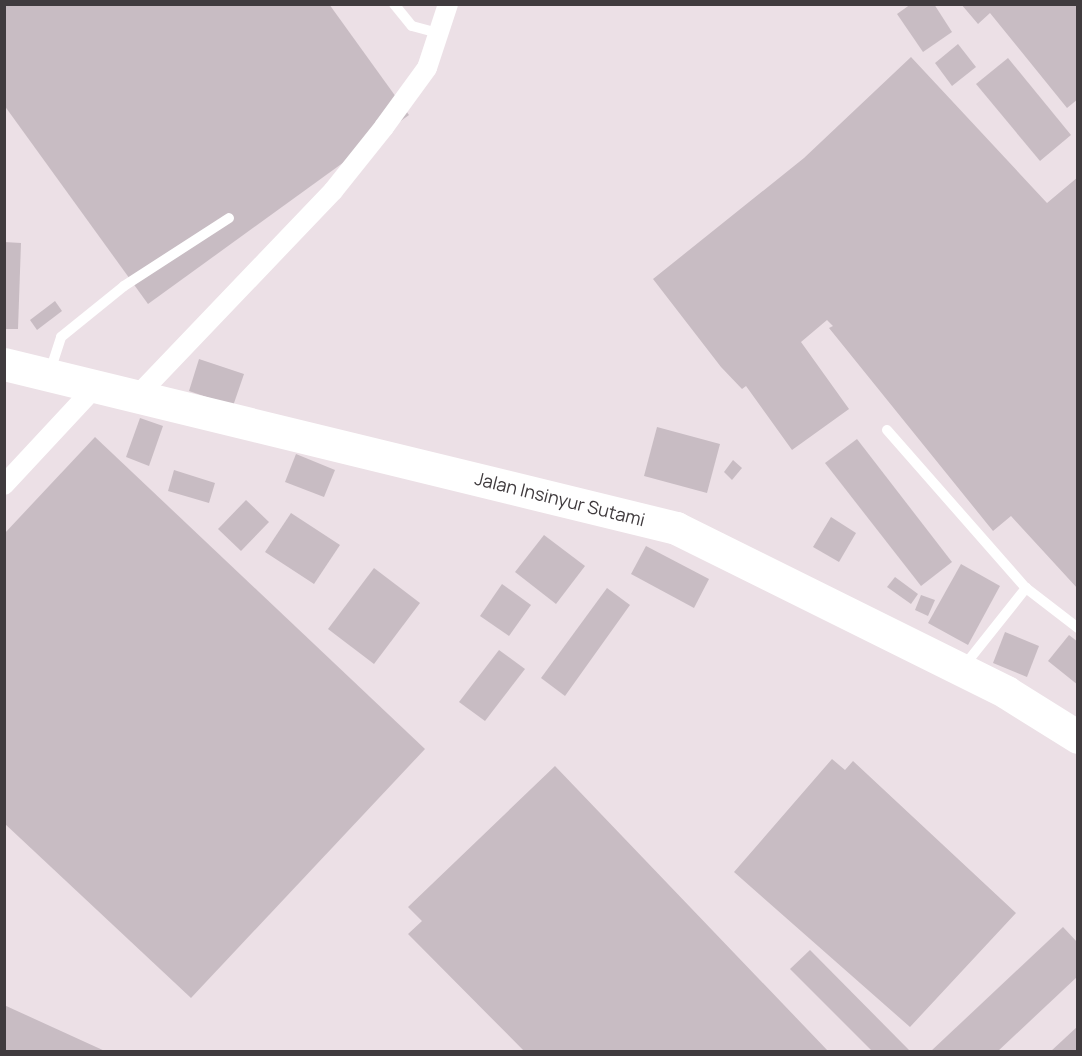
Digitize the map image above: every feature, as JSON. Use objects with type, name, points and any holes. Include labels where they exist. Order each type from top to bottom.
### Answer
[{"type":"highway","name":"Jalan Insinyur Sutami","points":[[4,364],[95,387],[139,394],[676,528],[962,669],[1077,737]]},
{"type":"street","points":[[139,394],[333,191],[427,68],[448,4]]},
{"type":"street","points":[[4,485],[95,387]]},
{"type":"lane","points":[[394,4],[412,26],[438,33]]},
{"type":"lane","points":[[56,377],[53,362],[61,337],[124,286],[229,218]]},
{"type":"lane","points":[[887,430],[1026,588],[1077,628]]},
{"type":"lane","points":[[962,669],[1026,588]]},
{"type":"building","points":[[4,4],[329,4],[409,115],[148,304],[4,105]]},
{"type":"building","points":[[911,4],[934,4],[952,32],[923,52],[897,14]]},
{"type":"building","points":[[961,4],[1078,4],[1078,99],[1067,108],[990,13],[978,24]]},
{"type":"building","points":[[958,44],[976,67],[952,86],[935,63]]},
{"type":"building","points":[[911,57],[1047,203],[1078,177],[1078,589],[1011,516],[993,531],[829,328],[833,326],[827,320],[801,342],[849,409],[792,450],[746,386],[742,389],[721,367],[653,279],[804,158]]},
{"type":"building","points":[[1008,58],[1071,135],[1040,161],[976,84]]},
{"type":"building","points":[[4,242],[21,243],[18,329],[4,329]]},
{"type":"building","points":[[55,301],[62,311],[37,330],[30,320]]},
{"type":"building","points":[[199,359],[244,374],[233,406],[189,391]]},
{"type":"building","points":[[140,418],[163,426],[149,466],[126,457]]},
{"type":"building","points":[[657,427],[720,444],[707,493],[644,476]]},
{"type":"building","points":[[95,437],[425,749],[191,998],[4,823],[4,534]]},
{"type":"building","points":[[857,439],[952,562],[921,586],[825,463]]},
{"type":"building","points":[[296,454],[335,470],[324,497],[285,482]]},
{"type":"building","points":[[733,460],[742,468],[732,480],[724,472]]},
{"type":"building","points":[[174,470],[215,483],[209,503],[168,491]]},
{"type":"building","points":[[246,500],[269,522],[241,551],[218,529]]},
{"type":"building","points":[[291,513],[340,545],[314,584],[265,552]]},
{"type":"building","points":[[831,517],[856,533],[839,562],[813,547]]},
{"type":"building","points":[[544,535],[585,566],[556,604],[515,572]]},
{"type":"building","points":[[646,546],[709,579],[694,608],[631,574]]},
{"type":"building","points":[[961,564],[1000,586],[968,645],[928,623]]},
{"type":"building","points":[[374,568],[420,603],[374,664],[328,629]]},
{"type":"building","points":[[895,577],[918,594],[911,604],[887,587]]},
{"type":"building","points":[[502,584],[531,605],[509,636],[480,616]]},
{"type":"building","points":[[607,588],[630,605],[565,696],[541,678]]},
{"type":"building","points":[[921,595],[935,600],[928,616],[915,610]]},
{"type":"building","points":[[1005,632],[1039,646],[1027,677],[993,663]]},
{"type":"building","points":[[1069,635],[1078,642],[1078,685],[1048,661]]},
{"type":"building","points":[[499,650],[525,669],[485,721],[459,702]]},
{"type":"building","points":[[832,759],[845,770],[853,761],[1016,913],[910,1027],[734,872]]},
{"type":"building","points":[[555,766],[829,1052],[525,1052],[408,934],[422,921],[408,907]]},
{"type":"building","points":[[1063,927],[1078,943],[1078,976],[997,1052],[930,1052]]},
{"type":"building","points":[[810,950],[911,1052],[873,1052],[790,969]]},
{"type":"building","points":[[4,1005],[107,1052],[4,1052]]},
{"type":"building","points":[[1078,1026],[1078,1052],[1050,1052]]}]
